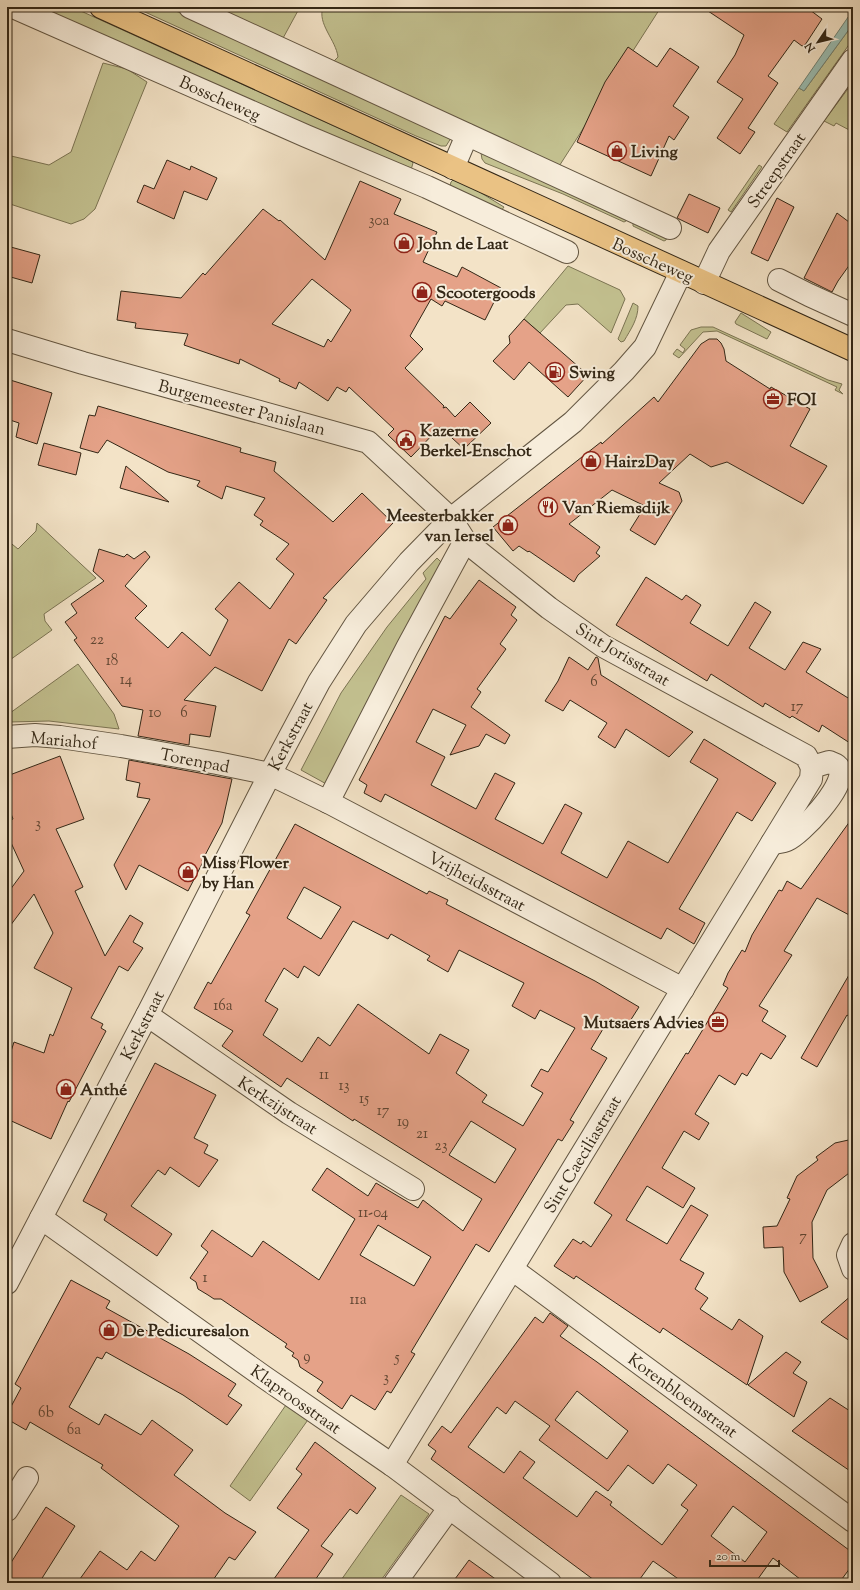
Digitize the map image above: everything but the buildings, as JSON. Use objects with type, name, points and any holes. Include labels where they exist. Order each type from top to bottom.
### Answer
[{"type":"main road","name":"Bosscheweg","points":[[101,7],[853,350]]},
{"type":"street","name":"Bosscheweg","points":[[13,7],[306,136],[427,186],[567,252]]},
{"type":"street","name":"Bosscheweg","points":[[190,7],[670,228]]},
{"type":"street","name":"Streepstraat","points":[[704,283],[719,251],[853,60]]},
{"type":"street","points":[[427,186],[467,135]]},
{"type":"street","name":"Kerkstraat","points":[[7,1283],[147,1015],[270,774],[319,682],[356,624],[409,562],[450,519],[573,422],[624,371],[645,347],[681,272]]},
{"type":"street","points":[[779,280],[853,315]]},
{"type":"street","name":"Burgemeester Panislaan","points":[[7,340],[83,363],[368,442],[450,519]]},
{"type":"street","name":"Sint Jorisstraat","points":[[450,519],[465,541],[549,608],[603,646],[806,756],[812,767]]},
{"type":"street","points":[[328,802],[407,648],[465,541]]},
{"type":"street","name":"Mariahof","points":[[7,738],[35,735],[121,746]]},
{"type":"street","name":"Torenpad","points":[[121,746],[270,774]]},
{"type":"street","points":[[772,843],[788,840],[807,824],[826,804],[841,780],[841,772],[838,766],[829,762],[812,767]]},
{"type":"street","name":"Sint Caeciliastraat","points":[[392,1465],[772,843],[811,778],[812,767]]},
{"type":"street","name":"Vrijheidsstraat","points":[[270,774],[328,802],[683,989]]},
{"type":"street","name":"Kerkzijstraat","points":[[147,1015],[289,1113],[413,1189]]},
{"type":"street","name":"Klaproosstraat","points":[[41,1218],[258,1373],[392,1465],[550,1583]]},
{"type":"street","points":[[853,1244],[848,1255],[853,1269]]},
{"type":"street","name":"Korenbloemstraat","points":[[512,1270],[853,1521]]},
{"type":"street","points":[[7,1510],[27,1478]]},
{"type":"street","points":[[395,1583],[450,1508]]},
{"type":"shaded area","points":[[35,7],[72,7],[411,161],[413,163],[411,170]]},
{"type":"shaded area","points":[[134,7],[167,7],[449,134],[451,138],[446,146],[441,146],[416,136]]},
{"type":"shaded area","points":[[211,7],[300,7],[282,40]]},
{"type":"shaded area","points":[[323,7],[661,7],[556,171],[332,63],[338,57],[337,51],[323,20]]},
{"type":"shaded area","points":[[853,24],[853,39],[787,132],[774,124],[799,88],[804,91]]},
{"type":"shaded area","points":[[103,63],[127,69],[147,82],[95,209],[84,219],[71,224],[7,203],[7,155],[49,165],[71,152]]},
{"type":"shaded area","points":[[853,82],[853,132],[836,123],[834,126],[824,121]]},
{"type":"shaded area","points":[[481,153],[627,218],[626,221],[624,222],[563,194],[485,163],[482,159]]},
{"type":"shaded area","points":[[759,165],[762,167],[731,212],[728,210]]},
{"type":"shaded area","points":[[454,179],[478,191],[504,207],[501,211],[450,186]]},
{"type":"shaded area","points":[[633,222],[669,234],[664,241],[633,226]]},
{"type":"shaded area","points":[[568,266],[620,290],[625,299],[611,333],[578,304],[566,305],[540,333],[524,319]]},
{"type":"shaded area","points":[[633,303],[638,306],[637,315],[627,337],[621,342],[618,339]]},
{"type":"shaded area","points":[[741,313],[771,332],[767,339],[736,324],[735,322]]},
{"type":"shaded area","points":[[701,327],[713,327],[828,380],[842,384],[839,390],[843,394],[835,390],[837,387],[717,331],[703,332],[679,358],[673,354],[677,349],[683,353],[685,349],[680,345],[691,330]]},
{"type":"shaded area","points":[[37,523],[96,578],[44,614],[45,621],[52,630],[7,662],[7,540],[18,549],[36,531]]},
{"type":"shaded area","points":[[437,558],[446,567],[330,786],[301,770],[341,693],[387,627],[426,579],[423,573]]},
{"type":"shaded area","points":[[78,664],[114,714],[119,729],[49,721],[10,722],[10,713]]},
{"type":"shaded area","points":[[288,1402],[310,1417],[250,1501],[230,1486]]},
{"type":"shaded area","points":[[401,1495],[429,1514],[379,1583],[339,1583]]},
{"type":"water","points":[[853,10],[853,24],[804,91],[799,88]]},
{"type":"place","name":"Living","points":[[617,151]]},
{"type":"place","name":"John de Laat","points":[[404,243]]},
{"type":"place","name":"Scootergoods","points":[[422,292]]},
{"type":"place","name":"Swing","points":[[555,372]]},
{"type":"place","name":"FOI","points":[[773,399]]},
{"type":"place","name":"Kazerne Berkel-Enschot","points":[[406,440]]},
{"type":"place","name":"Hair2Day","points":[[591,461]]},
{"type":"place","name":"Van Riemsdijk","points":[[548,507]]},
{"type":"place","name":"Meesterbakker van Iersel","points":[[508,525]]},
{"type":"place","name":"Miss Flower by Han","points":[[188,872]]},
{"type":"place","name":"Mutsaers Advies","points":[[718,1022]]},
{"type":"place","name":"Anthé","points":[[66,1089]]},
{"type":"place","name":"De Pedicuresalon","points":[[109,1330]]}]
